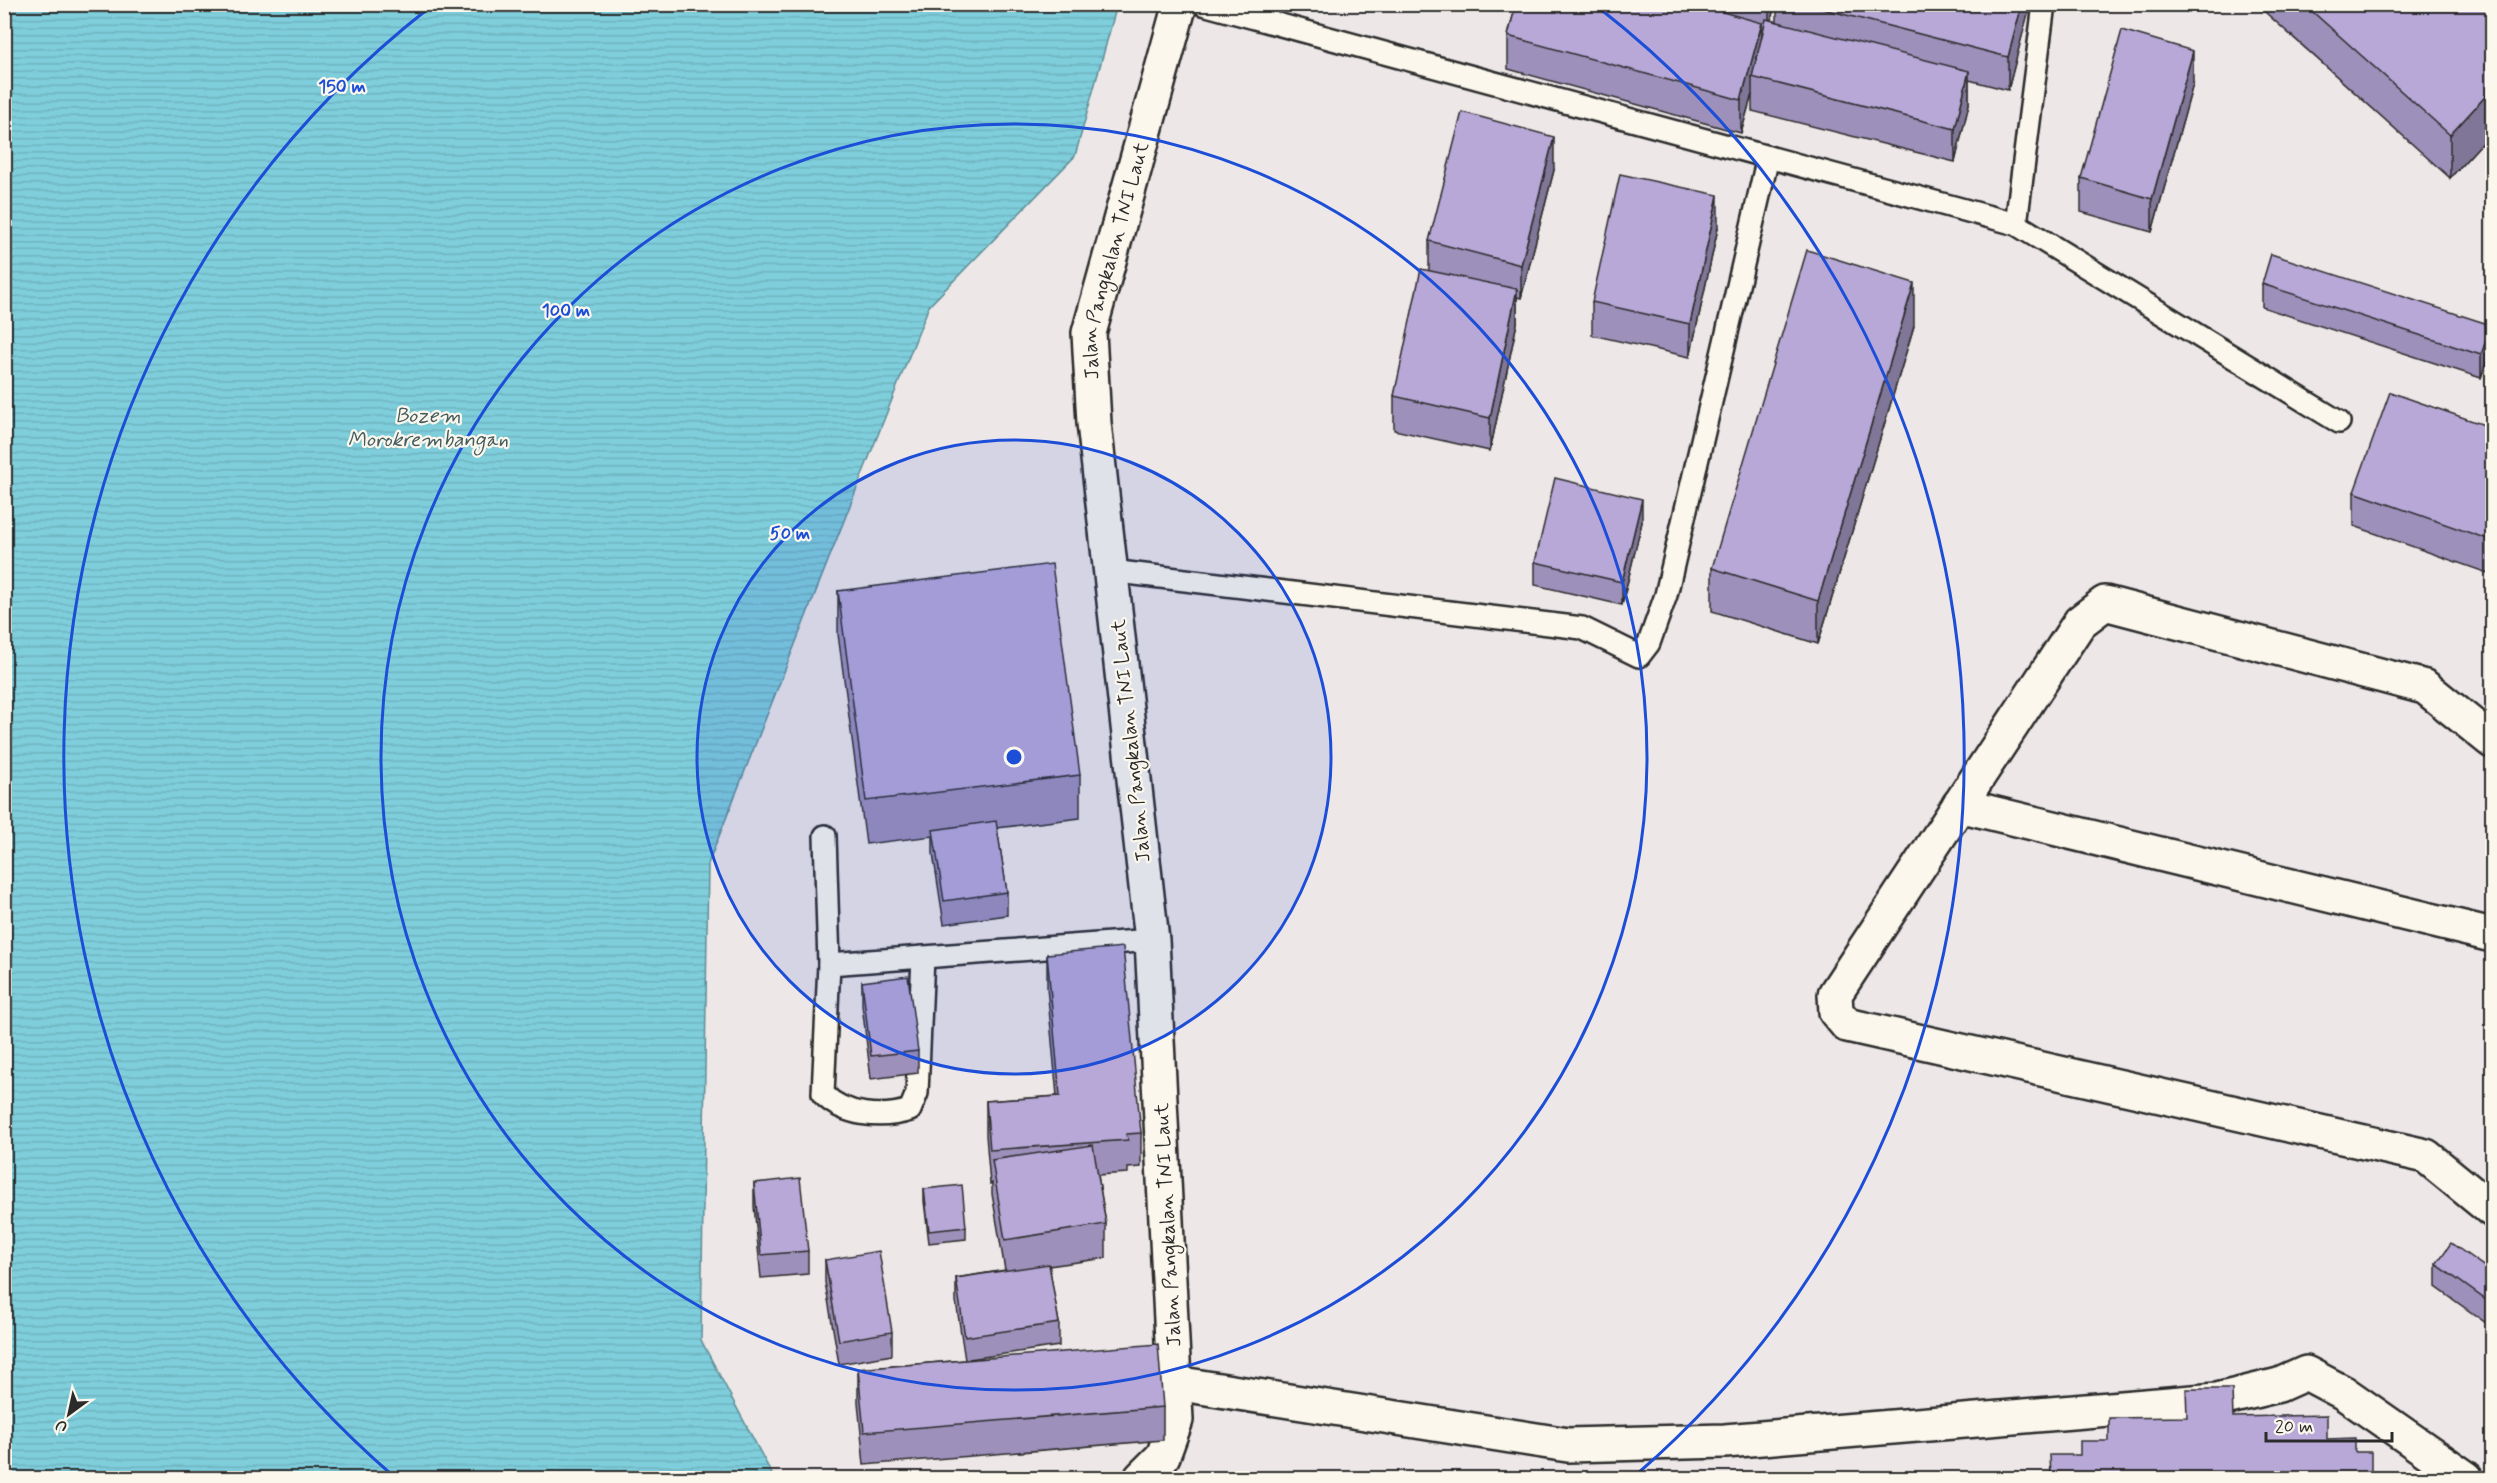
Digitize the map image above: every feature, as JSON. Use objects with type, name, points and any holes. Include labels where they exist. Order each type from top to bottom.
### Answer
[{"type":"street","name":"Jalan Pangkalan TNI Laut","points":[[1141,1479],[1163,1456],[1176,1420],[1175,1383],[1152,940],[1094,423],[1089,333],[1180,4]]},
{"type":"street","points":[[2492,1208],[2426,1156],[1847,1025],[1836,1012],[1834,994],[2079,622],[2105,603],[2425,687],[2493,741]]},
{"type":"street","points":[[1959,806],[2493,935]]},
{"type":"street","points":[[1175,1383],[1568,1445],[1725,1441],[2217,1400],[2279,1385],[2306,1373],[2344,1393],[2466,1479]]},
{"type":"lane","points":[[1203,4],[2016,224],[2339,422]]},
{"type":"lane","points":[[2016,224],[2043,12],[2040,4]]},
{"type":"lane","points":[[1111,571],[1582,628],[1640,656],[1649,643],[1666,595],[1768,157]]},
{"type":"lane","points":[[825,836],[829,964],[822,1094],[834,1106],[850,1111],[894,1115],[910,1110],[917,1093],[923,957]]},
{"type":"lane","points":[[829,964],[1152,940]]},
{"type":"water","name":"Bozem Morokrembangan","points":[[5,4],[1117,5],[1075,156],[929,306],[708,864],[701,1340],[774,1478],[20,1478],[5,1471]]},
{"type":"building","points":[[1516,4],[1694,4],[1762,23],[1741,100],[1508,36]]},
{"type":"building","points":[[1804,4],[2022,4],[2008,57]]},
{"type":"building","points":[[2304,4],[2491,4],[2493,6],[2493,88],[2450,135]]},
{"type":"building","points":[[1766,19],[1969,71],[1955,129],[1752,77]]},
{"type":"building","points":[[2122,30],[2193,51],[2152,199],[2081,178]]},
{"type":"building","points":[[1462,112],[1554,137],[1521,265],[1429,241]]},
{"type":"building","points":[[1620,174],[1718,195],[1690,324],[1592,302]]},
{"type":"building","points":[[1807,250],[1914,283],[1818,601],[1712,568]]},
{"type":"building","points":[[2271,254],[2491,325],[2481,355],[2262,284]]},
{"type":"building","points":[[1421,269],[1517,289],[1490,418],[1394,396]]},
{"type":"building","points":[[2390,392],[2493,428],[2493,541],[2354,492]]},
{"type":"building","points":[[1555,478],[1642,499],[1622,582],[1535,562]]},
{"type":"building","points":[[1052,564],[1080,775],[866,801],[838,591]]},
{"type":"building","points":[[996,821],[1007,892],[944,901],[933,830]]},
{"type":"building","points":[[1123,947],[1141,1133],[1127,1134],[1128,1140],[990,1150],[986,1101],[1060,1096],[1047,954]]},
{"type":"building","points":[[908,976],[918,1051],[871,1056],[862,982]]},
{"type":"building","points":[[1093,1145],[1106,1224],[1005,1240],[992,1160]]},
{"type":"building","points":[[800,1178],[808,1251],[761,1255],[754,1183]]},
{"type":"building","points":[[962,1185],[966,1227],[929,1231],[924,1189]]},
{"type":"building","points":[[2451,1243],[2493,1273],[2493,1305],[2436,1264]]},
{"type":"building","points":[[879,1251],[892,1332],[839,1341],[825,1260]]},
{"type":"building","points":[[1049,1264],[1059,1323],[965,1337],[956,1278]]},
{"type":"building","points":[[1158,1344],[1163,1407],[864,1432],[858,1369]]},
{"type":"building","points":[[2186,1389],[2232,1389],[2233,1417],[2327,1415],[2327,1439],[2355,1438],[2355,1452],[2371,1452],[2371,1479],[2051,1479],[2050,1455],[2080,1455],[2080,1441],[2109,1441],[2109,1418],[2187,1417]]}]
